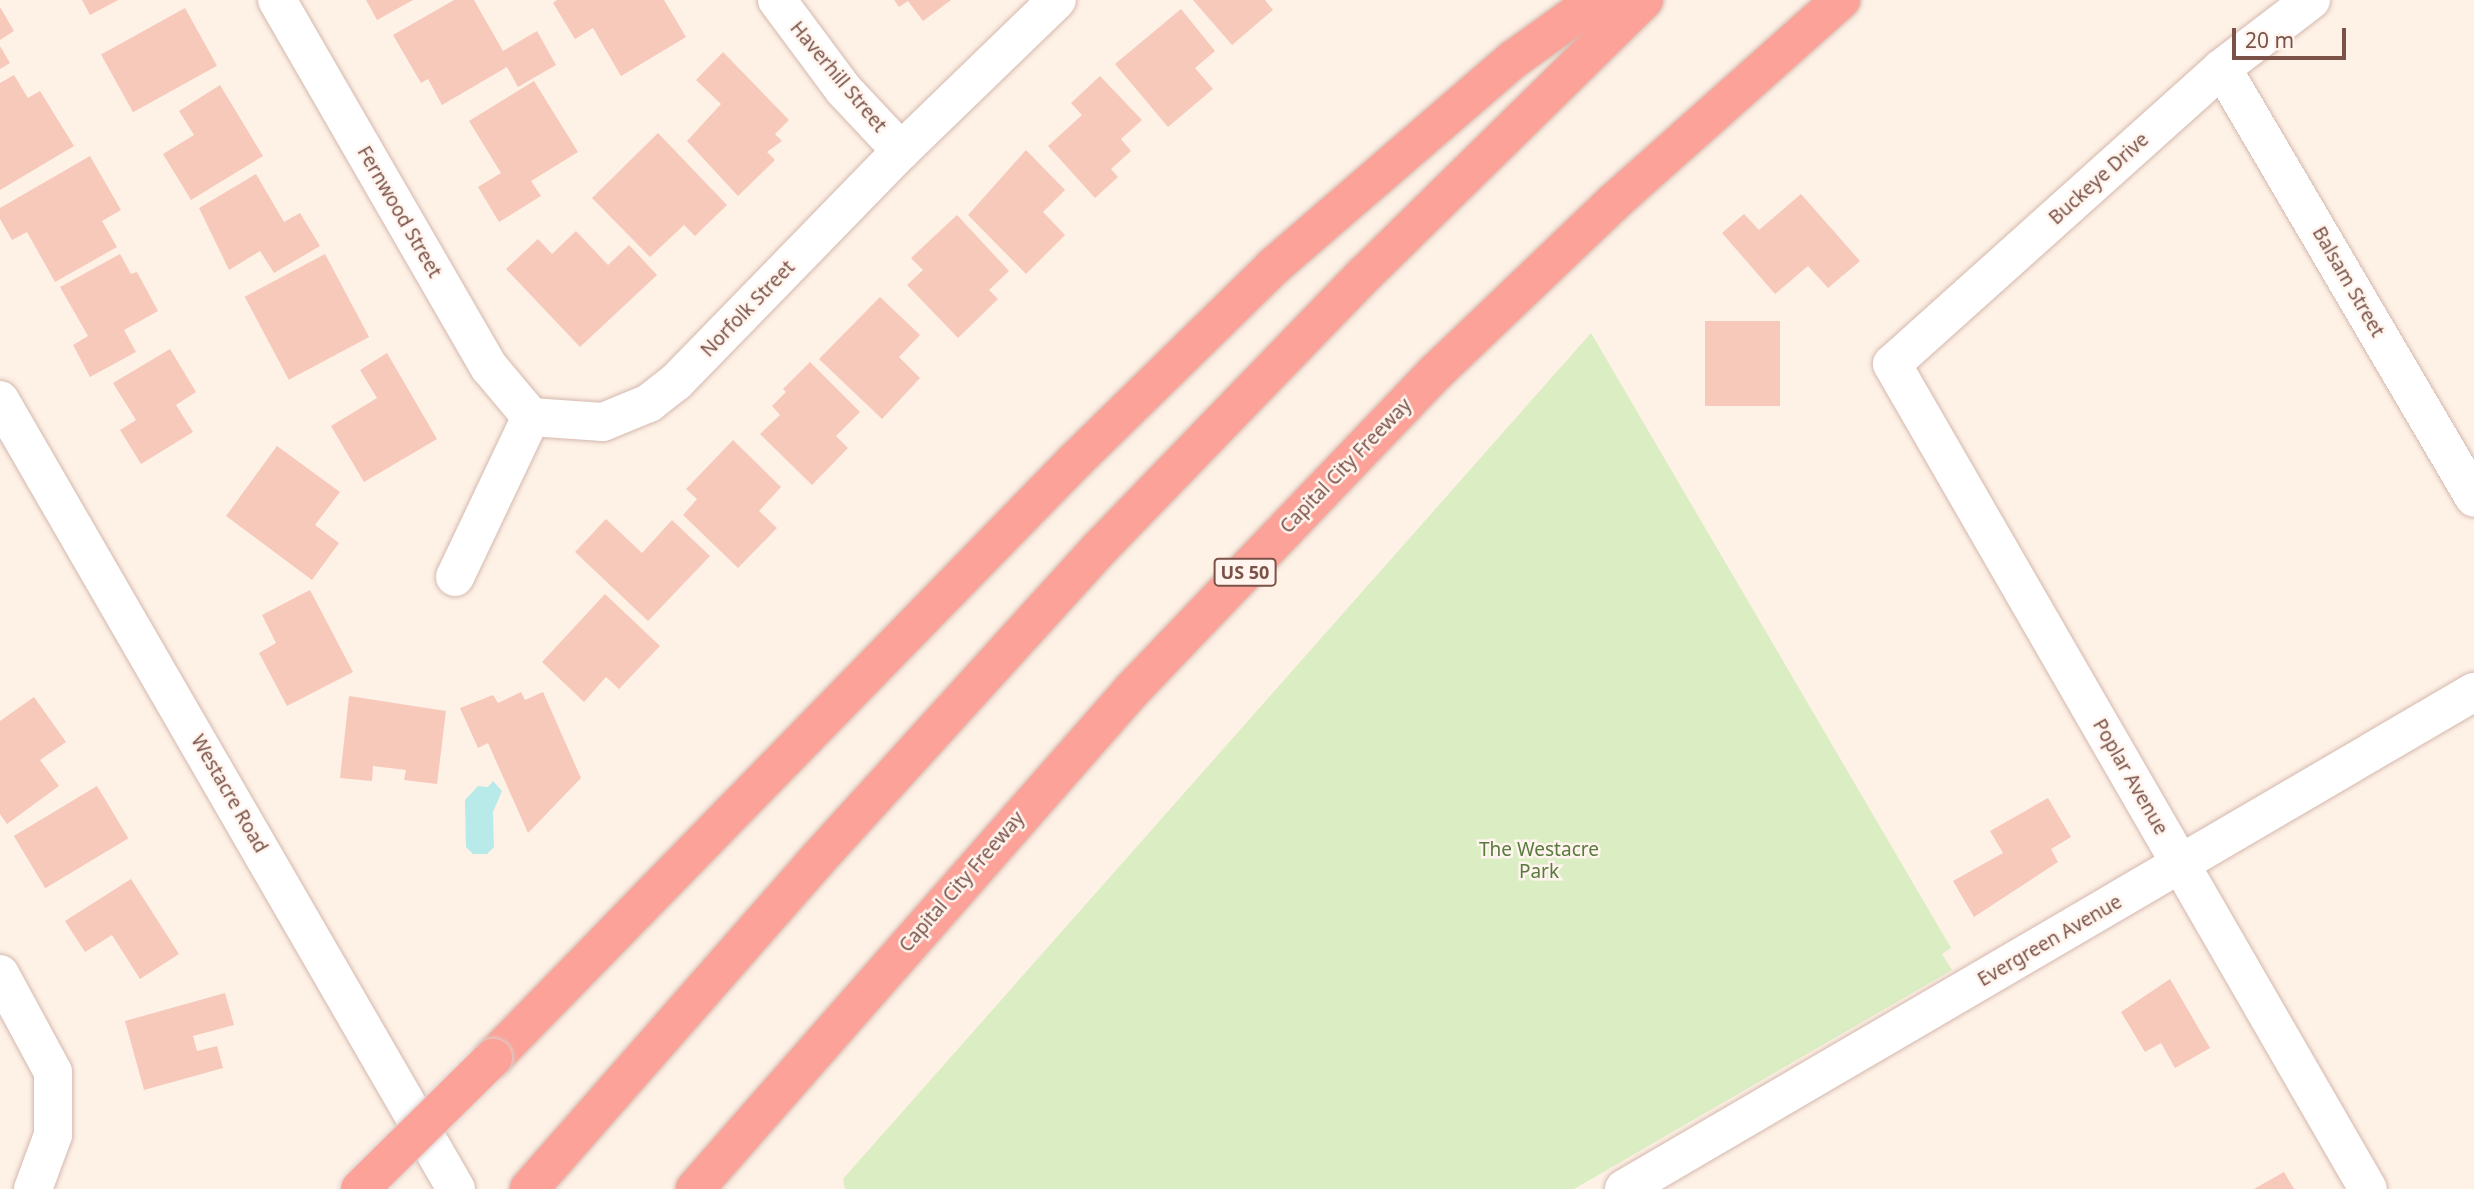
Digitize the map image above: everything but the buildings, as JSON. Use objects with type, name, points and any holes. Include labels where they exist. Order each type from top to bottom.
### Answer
[{"type":"highway","points":[[360,1189],[493,1058],[1075,461],[1274,266],[1514,59],[1596,0]]},
{"type":"highway","points":[[529,1189],[817,860],[1100,548],[1364,274],[1644,0]]},
{"type":"highway","name":"Capital City Freeway","points":[[695,1189],[1132,690],[1435,373],[1614,202],[1840,0]]},
{"type":"street","name":"Fernwood Street","points":[[277,0],[489,367],[531,416]]},
{"type":"street","name":"Haverhill Street","points":[[777,0],[835,80],[901,151]]},
{"type":"street","name":"Norfolk Street","points":[[531,416],[603,422],[649,403],[676,382],[901,151],[1057,0]]},
{"type":"street","name":"Buckeye Drive","points":[[1892,364],[2222,68],[2311,0]]},
{"type":"street","name":"Balsam Street","points":[[2222,68],[2474,497]]},
{"type":"street","name":"Poplar Avenue","points":[[1892,364],[2368,1189]]},
{"type":"street","name":"Westacre Road","points":[[0,400],[456,1189]]},
{"type":"street","points":[[455,577],[531,416]]},
{"type":"street","name":"Evergreen Avenue","points":[[1624,1189],[2474,692]]},
{"type":"street","points":[[0,974],[53,1072],[53,1135],[33,1189]]},
{"type":"green space","name":"The Westacre Park","points":[[1591,333],[1951,948],[1942,954],[1952,970],[1574,1189],[845,1189],[843,1179]]},
{"type":"water","points":[[493,781],[502,791],[493,812],[494,847],[487,854],[473,854],[466,847],[465,800],[478,786],[488,787]]}]
